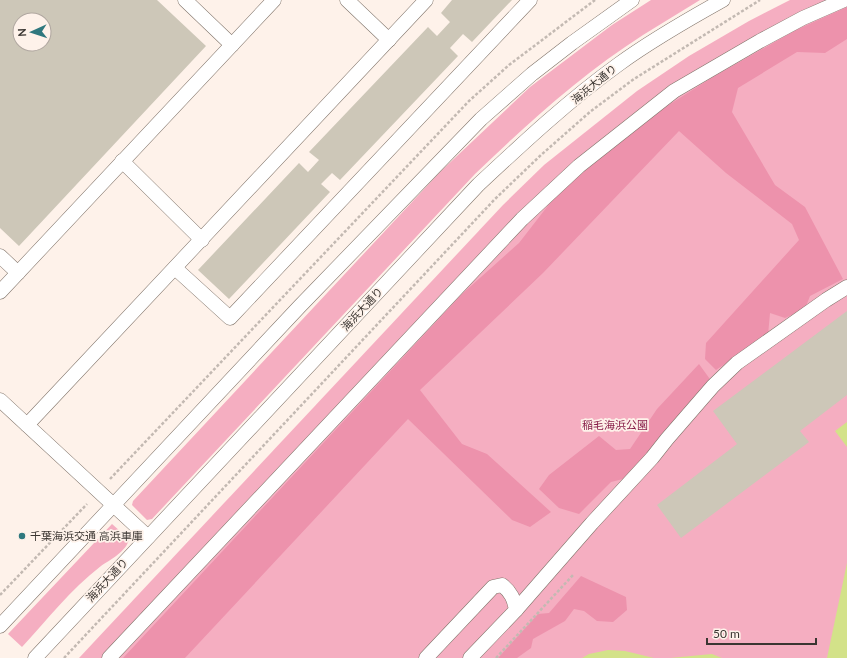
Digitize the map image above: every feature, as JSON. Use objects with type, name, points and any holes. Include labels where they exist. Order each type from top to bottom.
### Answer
[{"type":"street","points":[[185,0],[232,44]]},
{"type":"street","points":[[0,292],[274,0]]},
{"type":"street","points":[[347,0],[389,40]]},
{"type":"street","points":[[27,425],[426,0]]},
{"type":"street","points":[[175,268],[230,318],[530,0]]},
{"type":"street","points":[[0,626],[300,306],[481,119],[532,74],[566,47],[632,0]]},
{"type":"street","name":"海浜大通り","points":[[35,658],[478,185],[538,129],[618,64],[656,39],[722,0]]},
{"type":"street","points":[[109,658],[522,219],[579,166],[674,92],[760,41],[803,18],[844,0]]},
{"type":"street","points":[[122,162],[202,240]]},
{"type":"street","points":[[0,256],[18,273]]},
{"type":"street","points":[[470,658],[516,610],[652,458],[713,386],[737,363],[826,300],[847,287]]},
{"type":"street","points":[[0,400],[148,537]]},
{"type":"street","points":[[426,658],[493,587],[502,585],[508,590],[514,599],[516,610]]},
{"type":"path","points":[[110,479],[469,101],[509,65],[596,0]]},
{"type":"path","points":[[64,658],[495,199],[591,111],[634,79],[760,0]]},
{"type":"path","points":[[0,595],[87,504]]},
{"type":"path","points":[[496,658],[574,574]]},
{"type":"green space","points":[[651,0],[700,0],[643,35],[598,66],[535,118],[495,155],[475,174],[152,519],[147,520],[132,505],[133,501],[440,172],[530,87],[612,25]]},
{"type":"green space","name":"稲毛海浜公園","points":[[790,0],[847,0],[847,658],[79,658],[503,205],[544,165],[637,91],[689,56],[749,21]]},
{"type":"green space","points":[[112,524],[129,539],[128,543],[118,555],[90,575],[60,605],[22,647],[8,634]]},
{"type":"shaded area","points":[[847,7],[847,39],[825,53],[797,52],[738,88],[732,112],[775,185],[805,207],[843,279],[810,296],[805,309],[785,318],[770,313],[768,335],[716,370],[705,359],[706,343],[799,240],[792,224],[726,173],[679,131],[543,273],[420,390],[462,444],[487,454],[551,512],[530,527],[512,520],[408,419],[185,658],[123,658],[462,294],[519,243],[557,194],[651,116],[713,77],[796,30]]},
{"type":"shaded area","points":[[699,364],[712,382],[623,479],[611,482],[579,514],[559,508],[539,489],[549,475],[599,436],[616,450],[630,449],[657,409]]},
{"type":"shaded area","points":[[847,422],[847,447],[835,431]]},
{"type":"shaded area","points":[[847,563],[847,658],[827,658]]},
{"type":"shaded area","points":[[581,576],[626,597],[627,610],[613,622],[597,621],[584,611],[574,609],[565,621],[533,639],[531,648],[517,658],[498,658],[538,614],[549,613]]},
{"type":"shaded area","points":[[608,650],[625,651],[654,658],[582,658],[589,654]]},
{"type":"shaded area","points":[[712,654],[722,658],[670,658]]},
{"type":"building","points":[[0,0],[157,0],[206,46],[19,246],[0,228]]},
{"type":"building","points":[[452,0],[512,0],[472,42],[463,34],[450,48],[458,56],[340,180],[332,173],[321,184],[330,192],[229,299],[198,270],[299,163],[308,172],[319,160],[309,152],[428,27],[437,36],[450,22],[441,13]]},
{"type":"building","points":[[847,311],[847,395],[800,431],[809,442],[681,538],[657,505],[737,444],[713,411]]},
{"type":"place","name":"千葉海浜交通 高浜車庫","points":[[22,536]]}]
